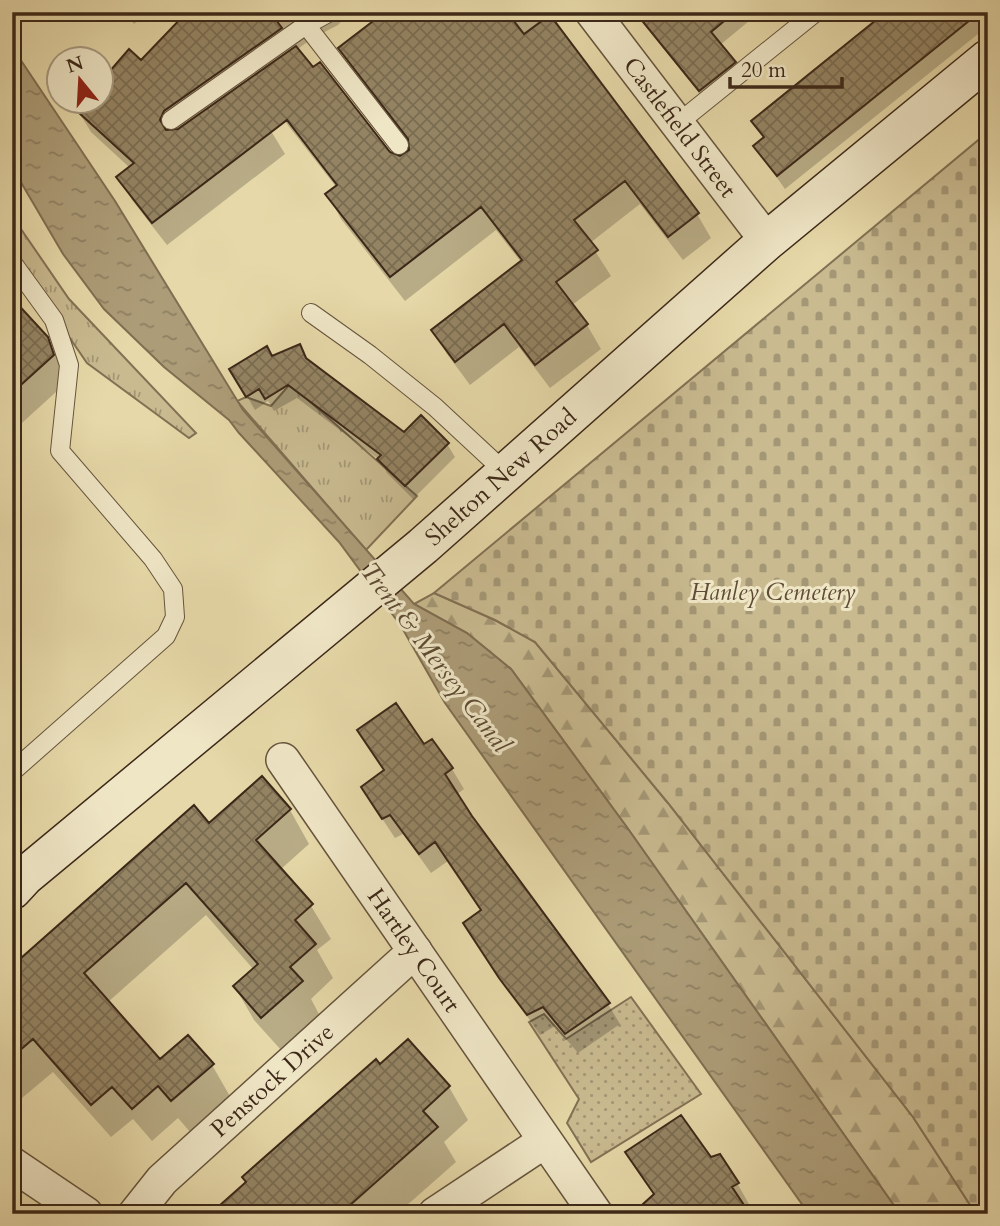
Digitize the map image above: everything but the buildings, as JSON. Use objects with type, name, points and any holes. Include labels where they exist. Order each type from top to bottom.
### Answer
[{"type":"main road","name":"Shelton New Road","points":[[13,888],[423,546],[767,241],[988,59]]},
{"type":"street","name":"Castlefield Street","points":[[592,12],[767,241]]},
{"type":"street","name":"Hartley Court","points":[[283,760],[596,1214]]},
{"type":"street","name":"Penstock Drive","points":[[135,1214],[162,1180],[415,951]]},
{"type":"street","points":[[435,1214],[545,1140]]},
{"type":"street","points":[[12,1164],[86,1214]]},
{"type":"lane","points":[[171,120],[306,25],[330,12]]},
{"type":"lane","points":[[677,124],[816,12]]},
{"type":"lane","points":[[306,25],[399,145]]},
{"type":"lane","points":[[12,262],[54,320],[69,365],[60,451],[153,559],[173,589],[175,618],[166,636],[12,772]]},
{"type":"lane","points":[[311,313],[370,355],[435,407],[506,472]]},
{"type":"green space","name":"Hanley Cemetery","points":[[988,132],[988,1214],[976,1214],[913,1117],[668,803],[535,642],[495,620],[434,593]]},
{"type":"green space","points":[[12,216],[69,299],[196,433],[189,438],[87,363],[12,254]]},
{"type":"green space","points":[[290,384],[417,496],[366,550],[237,401],[246,397],[271,406]]},
{"type":"green space","points":[[434,593],[495,620],[535,642],[668,803],[913,1117],[976,1214],[900,1214],[626,826],[511,669],[467,633],[414,604]]},
{"type":"green space","points":[[631,997],[701,1094],[591,1162],[567,1123],[579,1099],[529,1022],[544,1014],[566,1039]]},
{"type":"water","name":"Trent & Mersey Canal","points":[[12,47],[46,98],[46,116],[58,116],[115,201],[243,410],[414,604],[467,633],[511,669],[626,826],[900,1214],[809,1214],[445,703],[401,626],[339,542],[229,420],[164,367],[104,309],[63,254],[12,167]]}]
